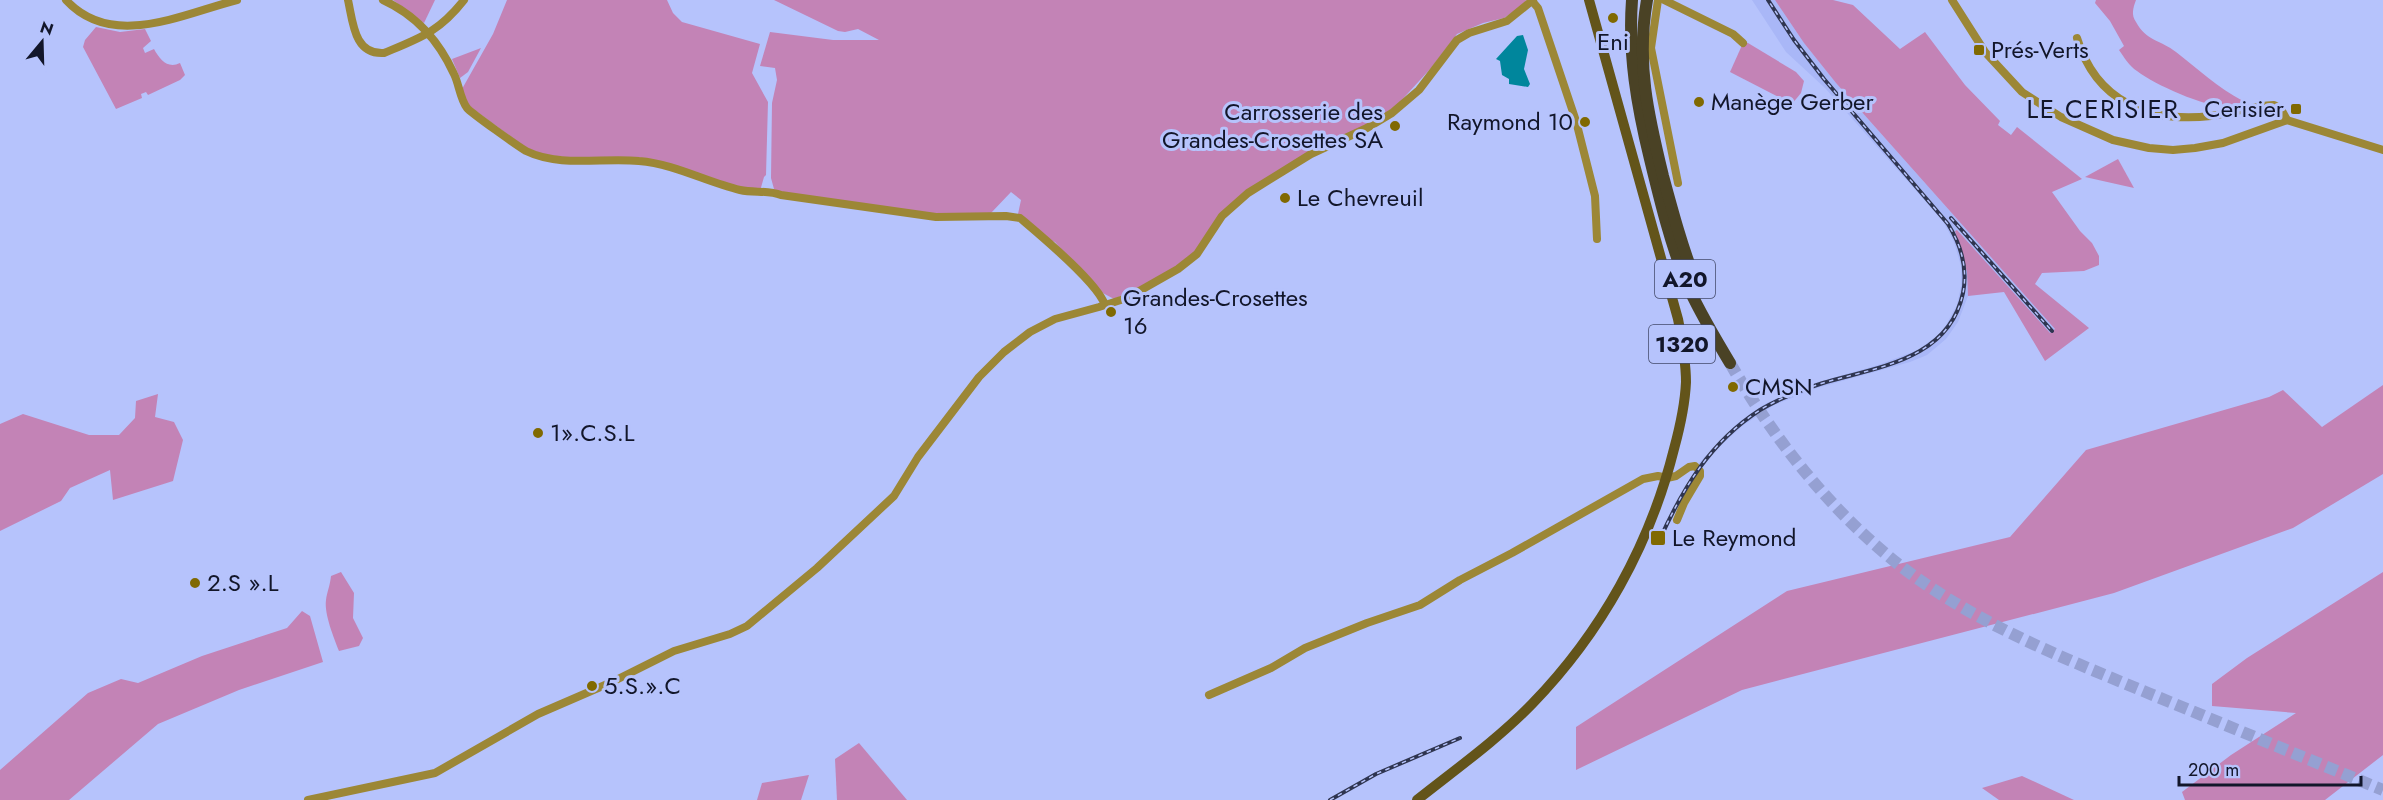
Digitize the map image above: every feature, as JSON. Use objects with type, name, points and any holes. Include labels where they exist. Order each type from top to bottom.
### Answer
[{"type":"highway","name":"A20","points":[[1632,0],[1631,36],[1635,84],[1665,220],[1686,282],[1730,363],[1688,262],[1652,130],[1642,61],[1642,31],[1647,0]]},
{"type":"main road","name":"1320","points":[[1417,800],[1531,705],[1572,659],[1601,617],[1626,574],[1656,510],[1667,478],[1684,405],[1685,356],[1675,308],[1589,0]]},
{"type":"street","points":[[66,0],[85,16],[125,28],[145,25],[237,0]]},
{"type":"street","points":[[348,0],[358,41],[372,52],[384,53],[430,33],[452,15],[464,0]]},
{"type":"street","points":[[382,0],[402,11],[430,33],[454,73],[467,108],[526,151],[545,157],[572,161],[653,162],[742,190],[772,192],[936,217],[1006,216],[1020,218],[1101,295],[1105,305]]},
{"type":"street","points":[[308,800],[435,773],[538,714],[612,682],[674,651],[730,634],[747,626],[817,568],[894,496],[918,457],[979,377],[998,356],[1030,332],[1055,318],[1105,305],[1144,289],[1192,259],[1204,246],[1222,216],[1248,193],[1311,154],[1367,128],[1392,113],[1419,90],[1457,40],[1469,33],[1507,21],[1532,0],[1538,8],[1576,121],[1595,196],[1597,238]]},
{"type":"street","points":[[1658,0],[1651,48],[1678,183]]},
{"type":"street","points":[[1664,0],[1733,34],[1743,43]]},
{"type":"street","points":[[1952,0],[1985,52],[2022,92],[2061,117],[2113,140],[2149,148],[2173,150],[2195,148],[2223,142],[2287,120],[2383,150]]},
{"type":"street","points":[[2077,38],[2087,64],[2100,81],[2120,100],[2140,110],[2167,117],[2192,117],[2274,105],[2281,109],[2287,120]]},
{"type":"street","points":[[1209,695],[1271,668],[1305,648],[1420,605],[1460,580],[1643,479],[1676,476],[1692,466],[1700,471],[1700,476],[1677,520]]},
{"type":"shaded area","points":[[393,0],[435,0],[424,23]]},
{"type":"shaded area","points":[[507,0],[667,0],[673,13],[682,22],[760,44],[752,73],[768,102],[766,175],[760,191],[748,191],[667,164],[577,159],[542,154],[525,147],[472,108],[466,102],[462,89],[493,34]]},
{"type":"shaded area","points":[[774,0],[1526,0],[1525,4],[1504,18],[1483,23],[1457,34],[1431,68],[1398,104],[1376,120],[1313,150],[1217,218],[1195,253],[1162,277],[1114,299],[1099,291],[1055,242],[1048,240],[1018,214],[1021,200],[1011,192],[991,213],[938,215],[779,192],[774,189],[771,178],[772,103],[777,80],[775,68],[760,66],[770,32],[833,40],[879,40],[858,29],[838,31]]},
{"type":"shaded area","points":[[1752,0],[1775,0],[1804,43],[1836,83],[2055,329],[2050,334],[1957,230],[1967,272],[1968,296],[1958,322],[1946,339],[1927,355],[1910,362],[1817,388],[1774,405],[1742,426],[1714,452],[1693,479],[1675,512],[1672,510],[1699,463],[1739,422],[1763,405],[1798,388],[1878,365],[1918,350],[1941,333],[1957,305],[1961,286],[1961,266],[1954,242],[1943,221],[1825,88],[1786,52]]},
{"type":"shaded area","points":[[1775,0],[1833,0],[1853,5],[1900,49],[1925,32],[1965,85],[2000,121],[1998,125],[2011,135],[2017,127],[2082,179],[2052,192],[2080,231],[2092,243],[2099,256],[2099,265],[2084,271],[2042,273],[2035,284],[2089,328],[2045,361],[2004,292],[1968,296],[1967,272],[1955,231],[1957,230],[2050,333],[2055,329],[1836,83],[1804,43]]},
{"type":"shaded area","points":[[2096,0],[2136,0],[2133,17],[2144,33],[2170,48],[2243,101],[2230,108],[2217,106],[2193,99],[2145,77],[2129,64],[2119,50],[2124,46],[2110,21],[2095,3]]},
{"type":"shaded area","points":[[96,27],[120,32],[145,29],[151,41],[143,48],[145,53],[154,49],[159,57],[168,64],[180,63],[185,75],[180,80],[148,95],[146,92],[141,94],[142,98],[116,109],[83,47],[85,40]]},
{"type":"shaded area","points":[[1523,35],[1528,50],[1524,69],[1530,84],[1528,87],[1509,84],[1509,79],[1502,75],[1500,61],[1496,59],[1517,36]]},
{"type":"shaded area","points":[[1743,43],[1748,43],[1796,72],[1804,81],[1801,93],[1792,104],[1730,72]]},
{"type":"shaded area","points":[[481,48],[468,72],[460,78],[452,59]]},
{"type":"shaded area","points":[[2118,159],[2134,188],[2085,177]]},
{"type":"shaded area","points":[[2383,385],[2383,474],[2293,528],[2114,593],[1742,690],[1576,770],[1576,727],[1787,591],[2010,537],[2086,450],[2269,397],[2283,390],[2322,427]]},
{"type":"shaded area","points":[[158,394],[155,417],[174,422],[183,440],[173,481],[113,500],[110,470],[70,488],[61,501],[0,531],[0,424],[23,414],[89,435],[119,435],[135,418],[136,401]]},
{"type":"shaded area","points":[[341,572],[354,593],[353,618],[363,638],[359,646],[339,651],[326,612],[326,597],[331,576]]},
{"type":"shaded area","points":[[2383,572],[2383,755],[2325,800],[2185,800],[2182,792],[2231,755],[2296,713],[2212,706],[2212,684],[2247,658]]},
{"type":"shaded area","points":[[302,611],[310,616],[323,662],[239,690],[158,724],[69,800],[0,800],[0,770],[88,693],[121,679],[138,683],[202,656],[287,628]]},
{"type":"shaded area","points":[[859,743],[907,800],[837,800],[835,759]]},
{"type":"shaded area","points":[[809,775],[801,800],[757,800],[762,783]]},
{"type":"shaded area","points":[[2022,776],[2074,800],[1999,800],[1982,788]]},
{"type":"tunnel","points":[[1730,363],[1765,419],[1826,496],[1873,543],[1926,585],[1987,621],[2050,652],[2383,790]]},
{"type":"railway","points":[[1659,541],[1688,485],[1712,452],[1742,423],[1760,410],[1791,395],[1823,383],[1887,365],[1927,347],[1943,333],[1955,315],[1963,293],[1964,266],[1957,240],[1948,224],[1824,79],[1794,40],[1768,0]]},
{"type":"railway","points":[[1951,218],[2052,331]]},
{"type":"railway","points":[[1330,800],[1376,774],[1460,738]]},
{"type":"place","name":"Eni","points":[[1613,18]]},
{"type":"place","name":"Prés-Verts","points":[[1979,50]]},
{"type":"place","name":"Manège Gerber","points":[[1699,102]]},
{"type":"place","name":"Cerisier","points":[[2296,109]]},
{"type":"place","name":"Raymond 10","points":[[1585,122]]},
{"type":"place","name":"Carrosserie des Grandes-Crosettes SA","points":[[1395,126]]},
{"type":"place","name":"Le Chevreuil","points":[[1285,198]]},
{"type":"place","name":"Grandes-Crosettes 16","points":[[1111,312]]},
{"type":"place","name":"CMSN","points":[[1733,387]]},
{"type":"place","name":"1».C.S.L","points":[[538,433]]},
{"type":"place","name":"Le Reymond","points":[[1658,538]]},
{"type":"place","name":"2.S ».L","points":[[195,583]]},
{"type":"place","name":"5.S.».C","points":[[592,686]]},
{"type":"district","name":"LE CERISIER","points":[[2103,109]]}]
